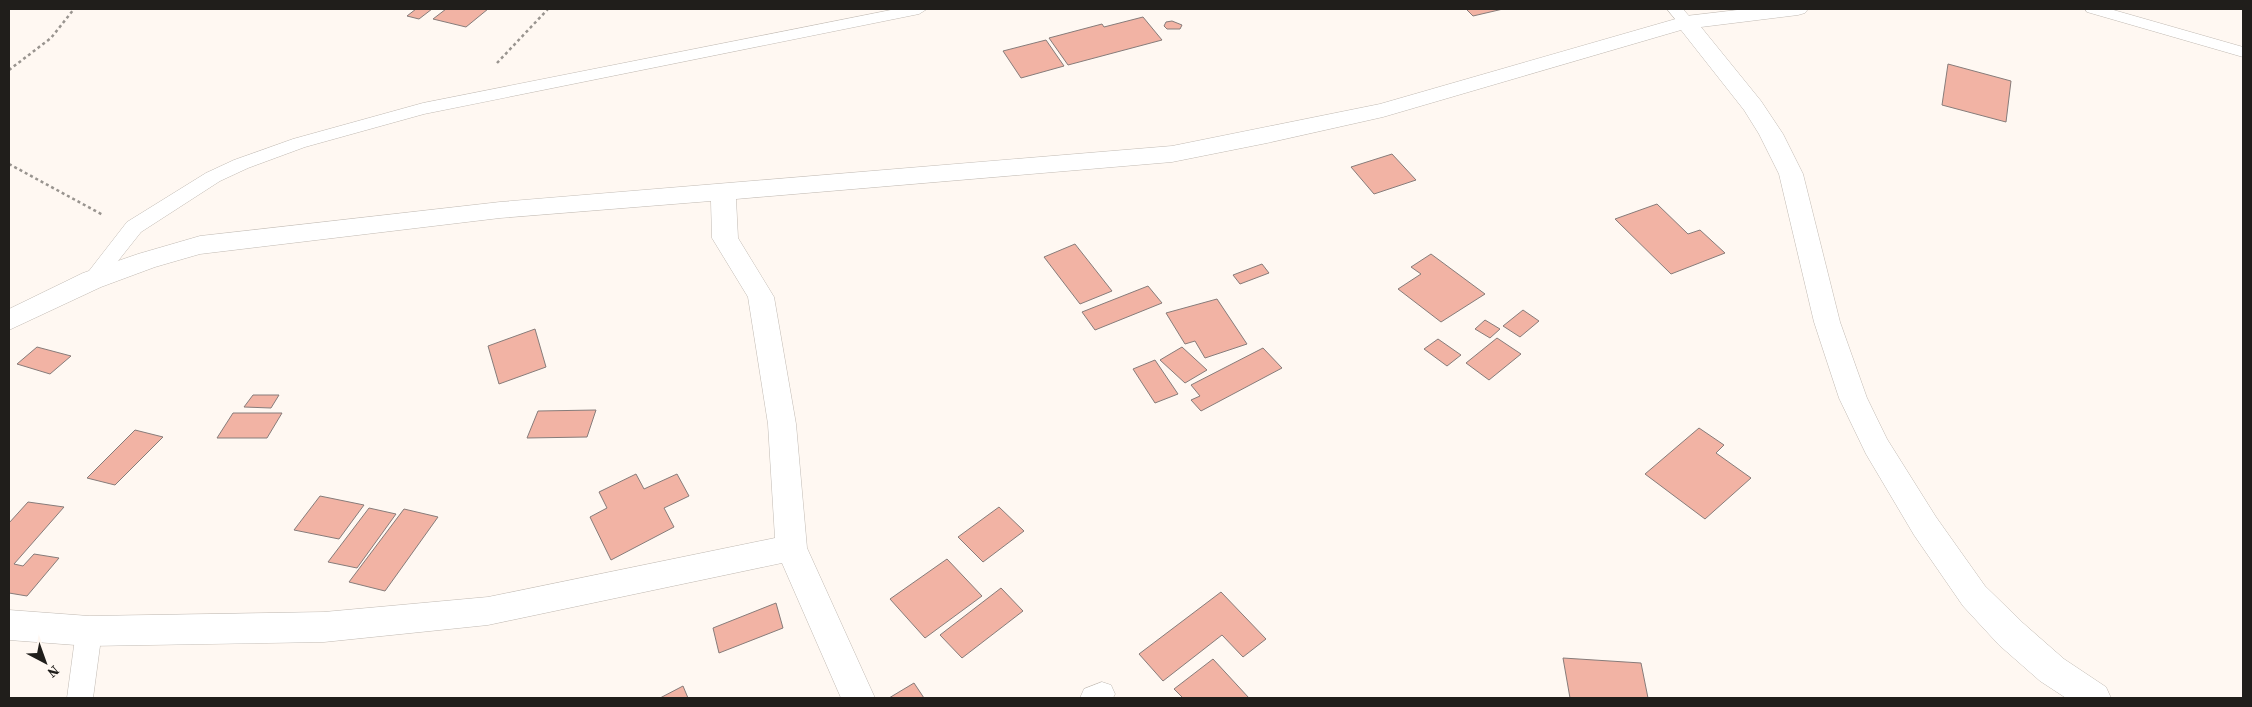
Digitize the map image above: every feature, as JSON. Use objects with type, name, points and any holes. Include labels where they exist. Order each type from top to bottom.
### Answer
[{"type":"street","points":[[9,320],[92,280],[147,260],[200,245],[490,211],[1172,154],[1267,136],[1383,110],[1680,15],[1798,9]]},
{"type":"street","points":[[1680,15],[1753,106],[1772,134],[1791,174],[1828,322],[1853,398],[1876,446],[1925,526],[1974,596],[2011,634],[2052,670],[2094,698]]},
{"type":"street","points":[[723,191],[725,238],[761,297],[782,424],[791,548],[858,698]]},
{"type":"street","points":[[9,625],[89,631],[324,627],[488,611],[791,548]]},
{"type":"lane","points":[[92,280],[134,227],[205,182],[266,154],[346,129],[464,101],[919,9]]},
{"type":"lane","points":[[2093,9],[2243,52]]},
{"type":"lane","points":[[80,698],[89,631]]},
{"type":"path","points":[[9,70],[51,38],[74,9]]},
{"type":"path","points":[[464,101],[548,9]]},
{"type":"path","points":[[9,164],[94,212],[134,227]]},
{"type":"building","points":[[416,9],[432,9],[419,19],[407,16]]},
{"type":"building","points":[[446,9],[488,9],[466,27],[433,19]]},
{"type":"building","points":[[1466,9],[1503,9],[1473,16]]},
{"type":"building","points":[[1143,17],[1162,40],[1068,65],[1049,38],[1102,24],[1104,27]]},
{"type":"building","points":[[1172,21],[1182,25],[1180,29],[1167,29],[1164,26],[1166,22]]},
{"type":"building","points":[[1046,40],[1064,66],[1021,78],[1003,51]]},
{"type":"building","points":[[1948,64],[2011,81],[2006,122],[1942,105]]},
{"type":"building","points":[[1392,154],[1416,180],[1374,194],[1351,167]]},
{"type":"building","points":[[1657,204],[1688,234],[1700,230],[1725,253],[1671,274],[1615,219]]},
{"type":"building","points":[[1075,244],[1112,291],[1080,304],[1044,257]]},
{"type":"building","points":[[1431,254],[1485,294],[1441,322],[1398,289],[1421,274],[1411,267]]},
{"type":"building","points":[[1262,264],[1269,273],[1240,284],[1233,275]]},
{"type":"building","points":[[1148,286],[1162,303],[1095,330],[1082,312]]},
{"type":"building","points":[[1217,299],[1247,344],[1205,358],[1195,341],[1185,344],[1166,313]]},
{"type":"building","points":[[1523,310],[1539,321],[1520,337],[1503,326]]},
{"type":"building","points":[[1485,320],[1500,329],[1490,338],[1475,329]]},
{"type":"building","points":[[535,329],[546,367],[499,384],[488,346]]},
{"type":"building","points":[[1497,338],[1521,354],[1489,380],[1466,363]]},
{"type":"building","points":[[1438,339],[1461,355],[1447,366],[1424,349]]},
{"type":"building","points":[[37,347],[71,356],[50,374],[17,364]]},
{"type":"building","points":[[1182,347],[1207,370],[1185,383],[1160,360]]},
{"type":"building","points":[[1263,348],[1282,368],[1201,411],[1191,400],[1200,396],[1191,385]]},
{"type":"building","points":[[1155,360],[1178,394],[1155,403],[1133,369]]},
{"type":"building","points":[[253,395],[279,395],[271,408],[244,407]]},
{"type":"building","points":[[596,410],[587,437],[527,438],[538,411]]},
{"type":"building","points":[[233,413],[282,413],[267,438],[217,438]]},
{"type":"building","points":[[1699,428],[1724,445],[1716,453],[1751,478],[1705,519],[1645,474]]},
{"type":"building","points":[[135,430],[163,437],[115,485],[87,478]]},
{"type":"building","points":[[636,474],[644,489],[677,474],[689,496],[664,508],[674,527],[611,560],[590,517],[607,508],[599,492]]},
{"type":"building","points":[[320,496],[364,505],[339,539],[294,530]]},
{"type":"building","points":[[28,502],[64,507],[14,564],[23,566],[34,554],[59,558],[27,596],[9,593],[9,523]]},
{"type":"building","points":[[999,507],[1024,531],[983,562],[958,537]]},
{"type":"building","points":[[369,508],[396,514],[357,568],[328,562]]},
{"type":"building","points":[[404,509],[438,517],[385,591],[349,582]]},
{"type":"building","points":[[947,559],[982,596],[925,638],[890,599]]},
{"type":"building","points":[[1001,588],[1023,611],[962,658],[940,635]]},
{"type":"building","points":[[1221,592],[1266,639],[1243,657],[1222,635],[1163,681],[1139,654]]},
{"type":"building","points":[[776,603],[783,628],[719,653],[713,628]]},
{"type":"building","points":[[1563,658],[1641,663],[1648,698],[1570,698]]},
{"type":"building","points":[[1213,659],[1249,698],[1183,698],[1174,689]]},
{"type":"building","points":[[914,683],[924,698],[889,698]]},
{"type":"building","points":[[683,686],[688,698],[660,698]]}]
